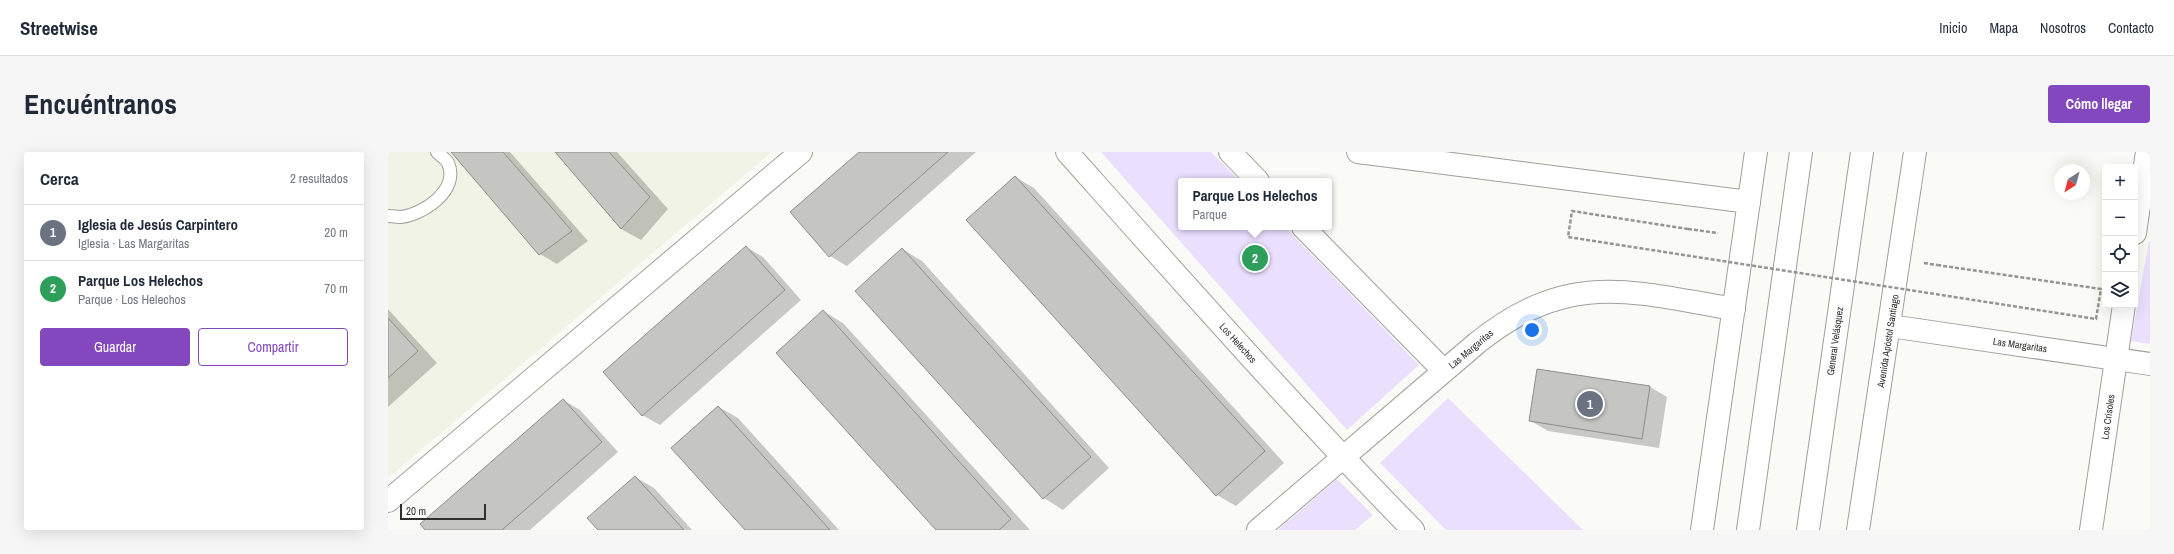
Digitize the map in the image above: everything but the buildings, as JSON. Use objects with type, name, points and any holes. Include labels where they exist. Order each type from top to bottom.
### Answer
[{"type":"main road","points":[[388,501],[801,152]]},
{"type":"main road","name":"Los Helechos","points":[[1067,152],[1343,458],[1413,530]]},
{"type":"main road","points":[[1230,152],[1255,178]]},
{"type":"main road","points":[[1358,152],[1749,202]]},
{"type":"main road","points":[[1702,530],[1756,152]]},
{"type":"main road","points":[[1748,530],[1801,152]]},
{"type":"main road","name":"General Velásquez","points":[[1808,530],[1862,152]]},
{"type":"main road","points":[[1858,180],[1866,152]]},
{"type":"main road","name":"Avenida Apóstol Santiago","points":[[1858,530],[1890,326],[1915,152]]},
{"type":"main road","points":[[2138,213],[2147,152]]},
{"type":"main road","points":[[1306,230],[1444,371]]},
{"type":"main road","name":"Las Margaritas","points":[[1258,530],[1497,327],[1540,304],[1566,296],[1592,291],[1619,291],[1734,309]]},
{"type":"main road","name":"Los Crisoles","points":[[2091,530],[2124,308]]},
{"type":"main road","name":"Las Margaritas","points":[[1890,326],[2150,364]]},
{"type":"lane","points":[[388,216],[400,217],[420,211],[445,192],[451,179],[448,162],[437,152]]},
{"type":"path","points":[[1688,229],[1572,211],[1568,238],[2096,319],[2102,289],[1922,263]]},
{"type":"shaded area","points":[[388,152],[772,152],[388,478]]},
{"type":"shaded area","points":[[1101,152],[1211,152],[1237,178],[1178,178],[1178,230],[1288,230],[1419,365],[1347,430]]},
{"type":"shaded area","points":[[2149,241],[2150,344],[2131,341]]},
{"type":"shaded area","points":[[1448,398],[1583,530],[1446,530],[1380,463]]},
{"type":"shaded area","points":[[1337,479],[1373,515],[1355,530],[1278,530]]},
{"type":"place","name":"Parque Los Helechos","points":[[1255,258]]},
{"type":"place","name":"Iglesia de Jesús Carpintero","points":[[1590,404]]}]
